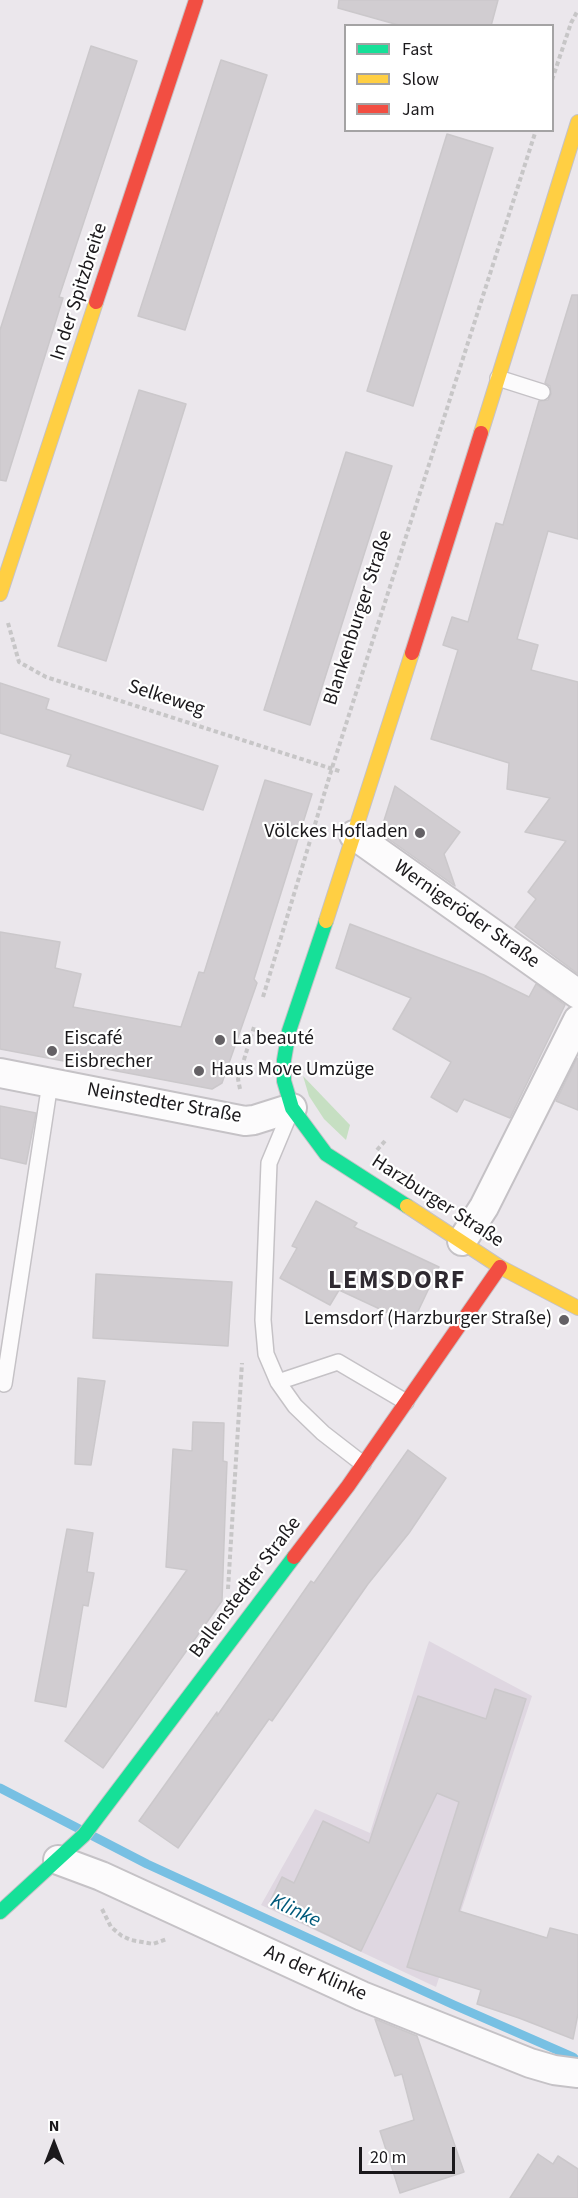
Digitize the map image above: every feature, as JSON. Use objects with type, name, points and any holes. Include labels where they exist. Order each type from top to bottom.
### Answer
[{"type":"street","name":"In der Spitzbreite","points":[[1,595],[196,0]]},
{"type":"street","points":[[292,1108],[284,1081],[287,1040],[372,781],[578,122]]},
{"type":"street","name":"Wernigeröder Straße","points":[[354,835],[578,994]]},
{"type":"street","points":[[462,1241],[484,1207],[578,1020]]},
{"type":"street","name":"Neinstedter Straße","points":[[0,1073],[245,1120],[254,1120],[292,1108]]},
{"type":"street","name":"Harzburger Straße","points":[[292,1108],[326,1154],[500,1267],[578,1308]]},
{"type":"street","name":"Ballenstedter Straße","points":[[0,1912],[66,1853],[94,1822],[363,1464],[500,1267]]},
{"type":"street","name":"An der Klinke","points":[[66,1853],[101,1875],[362,1996],[530,2063],[566,2072]]},
{"type":"lane","points":[[498,378],[542,392]]},
{"type":"lane","points":[[4,1384],[50,1083]]},
{"type":"lane","points":[[292,1108],[269,1163],[263,1320],[266,1354],[278,1382],[295,1406],[312,1423],[363,1464]]},
{"type":"lane","points":[[278,1382],[338,1362],[406,1402]]},
{"type":"path","points":[[554,74],[571,23],[578,10]]},
{"type":"path","name":"Blankenburger Straße","points":[[262,1001],[332,768],[535,132]]},
{"type":"path","name":"Selkeweg","points":[[1,595],[19,662],[46,677],[372,781]]},
{"type":"path","points":[[245,1120],[238,1079],[255,1024]]},
{"type":"path","points":[[242,1626],[226,1611],[243,1355]]},
{"type":"shaded area","points":[[429,1641],[532,1696],[436,1987],[261,1905],[315,1809],[370,1833]]},
{"type":"green space","points":[[303,1076],[350,1125],[346,1140],[324,1119],[309,1096]]},
{"type":"building","points":[[339,0],[498,0],[492,24],[395,24],[338,8]]},
{"type":"building","points":[[91,46],[137,61],[59,297],[63,298],[6,481],[0,480],[0,330]]},
{"type":"building","points":[[221,60],[267,75],[185,330],[138,316]]},
{"type":"building","points":[[447,134],[493,148],[413,406],[367,391]]},
{"type":"building","points":[[572,295],[578,295],[578,539],[548,531],[517,639],[538,645],[531,670],[578,682],[578,974],[515,927],[536,899],[528,892],[566,841],[525,832],[550,798],[507,789],[509,763],[431,739],[458,650],[443,645],[452,617],[468,622],[496,523],[503,525],[539,401],[548,400],[551,394],[550,386],[545,383]]},
{"type":"building","points":[[139,390],[186,404],[106,661],[58,646]]},
{"type":"building","points":[[346,452],[392,466],[310,725],[264,710]]},
{"type":"building","points":[[0,683],[49,699],[46,709],[218,766],[203,810],[67,766],[71,755],[0,733]]},
{"type":"building","points":[[265,780],[312,794],[254,979],[257,983],[222,1083],[212,1089],[0,1049],[0,932],[60,942],[55,968],[81,974],[73,1007],[181,1027],[199,972],[204,973]]},
{"type":"building","name":"Völckes Hofladen","points":[[395,786],[460,832],[444,854],[455,886],[380,833]]},
{"type":"building","points":[[350,924],[484,975],[529,997],[536,984],[565,1005],[510,1118],[464,1099],[457,1112],[431,1097],[451,1062],[393,1029],[411,998],[336,968]]},
{"type":"building","points":[[578,1059],[578,1110],[556,1101]]},
{"type":"building","points":[[0,1106],[36,1113],[26,1164],[0,1158]]},
{"type":"building","points":[[316,1201],[357,1223],[354,1227],[439,1267],[412,1324],[339,1290],[330,1305],[280,1278],[297,1248],[292,1246]]},
{"type":"building","points":[[96,1274],[232,1282],[228,1346],[93,1338]]},
{"type":"building","points":[[78,1378],[105,1381],[91,1465],[75,1464]]},
{"type":"building","points":[[193,1422],[224,1423],[223,1461],[227,1462],[222,1601],[103,1768],[65,1741],[187,1570],[166,1567],[173,1449],[192,1451]]},
{"type":"building","points":[[408,1450],[446,1478],[409,1533],[368,1584],[272,1721],[269,1719],[178,1848],[139,1821],[217,1712],[217,1716],[311,1581],[314,1583]]},
{"type":"building","points":[[67,1529],[93,1533],[87,1572],[94,1573],[88,1606],[83,1605],[66,1707],[35,1701]]},
{"type":"building","points":[[495,1689],[526,1699],[459,1911],[547,1938],[550,1928],[578,1935],[578,2014],[573,2039],[477,2004],[481,1990],[407,1967],[459,1802],[437,1793],[361,1951],[268,1906],[282,1877],[294,1883],[323,1821],[369,1843],[418,1696],[486,1719]]},
{"type":"building","points":[[375,2019],[417,2036],[464,2172],[400,2193],[380,2131],[414,2120],[402,2074],[395,2076]]},
{"type":"building","points":[[538,2154],[553,2164],[558,2156],[578,2169],[578,2198],[510,2198]]},
{"type":"waterway","name":"Klinke","points":[[0,1788],[147,1864],[573,2057],[578,2062]]},
{"type":"traffic: fast","points":[[326,921],[289,1031],[284,1060],[284,1081],[292,1108],[326,1154],[407,1206]]},
{"type":"traffic: fast","points":[[0,1912],[84,1835],[294,1557]]},
{"type":"traffic: slow","points":[[481,433],[578,122]]},
{"type":"traffic: slow","points":[[0,594],[96,302]]},
{"type":"traffic: slow","points":[[326,921],[412,653]]},
{"type":"traffic: slow","points":[[407,1206],[500,1267],[578,1308]]},
{"type":"traffic: jam","points":[[96,302],[196,0]]},
{"type":"traffic: jam","points":[[412,653],[481,433]]},
{"type":"traffic: jam","points":[[294,1557],[348,1486],[500,1267]]},
{"type":"place","name":"Völckes Hofladen","points":[[420,833]]},
{"type":"place","name":"La beauté","points":[[220,1040]]},
{"type":"place","name":"Eiscafé Eisbrecher","points":[[52,1051]]},
{"type":"place","name":"Haus Move Umzüge","points":[[199,1071]]},
{"type":"place","name":"Lemsdorf (Harzburger Straße)","points":[[564,1320]]},
{"type":"district","name":"LEMSDORF","points":[[397,1282]]}]
